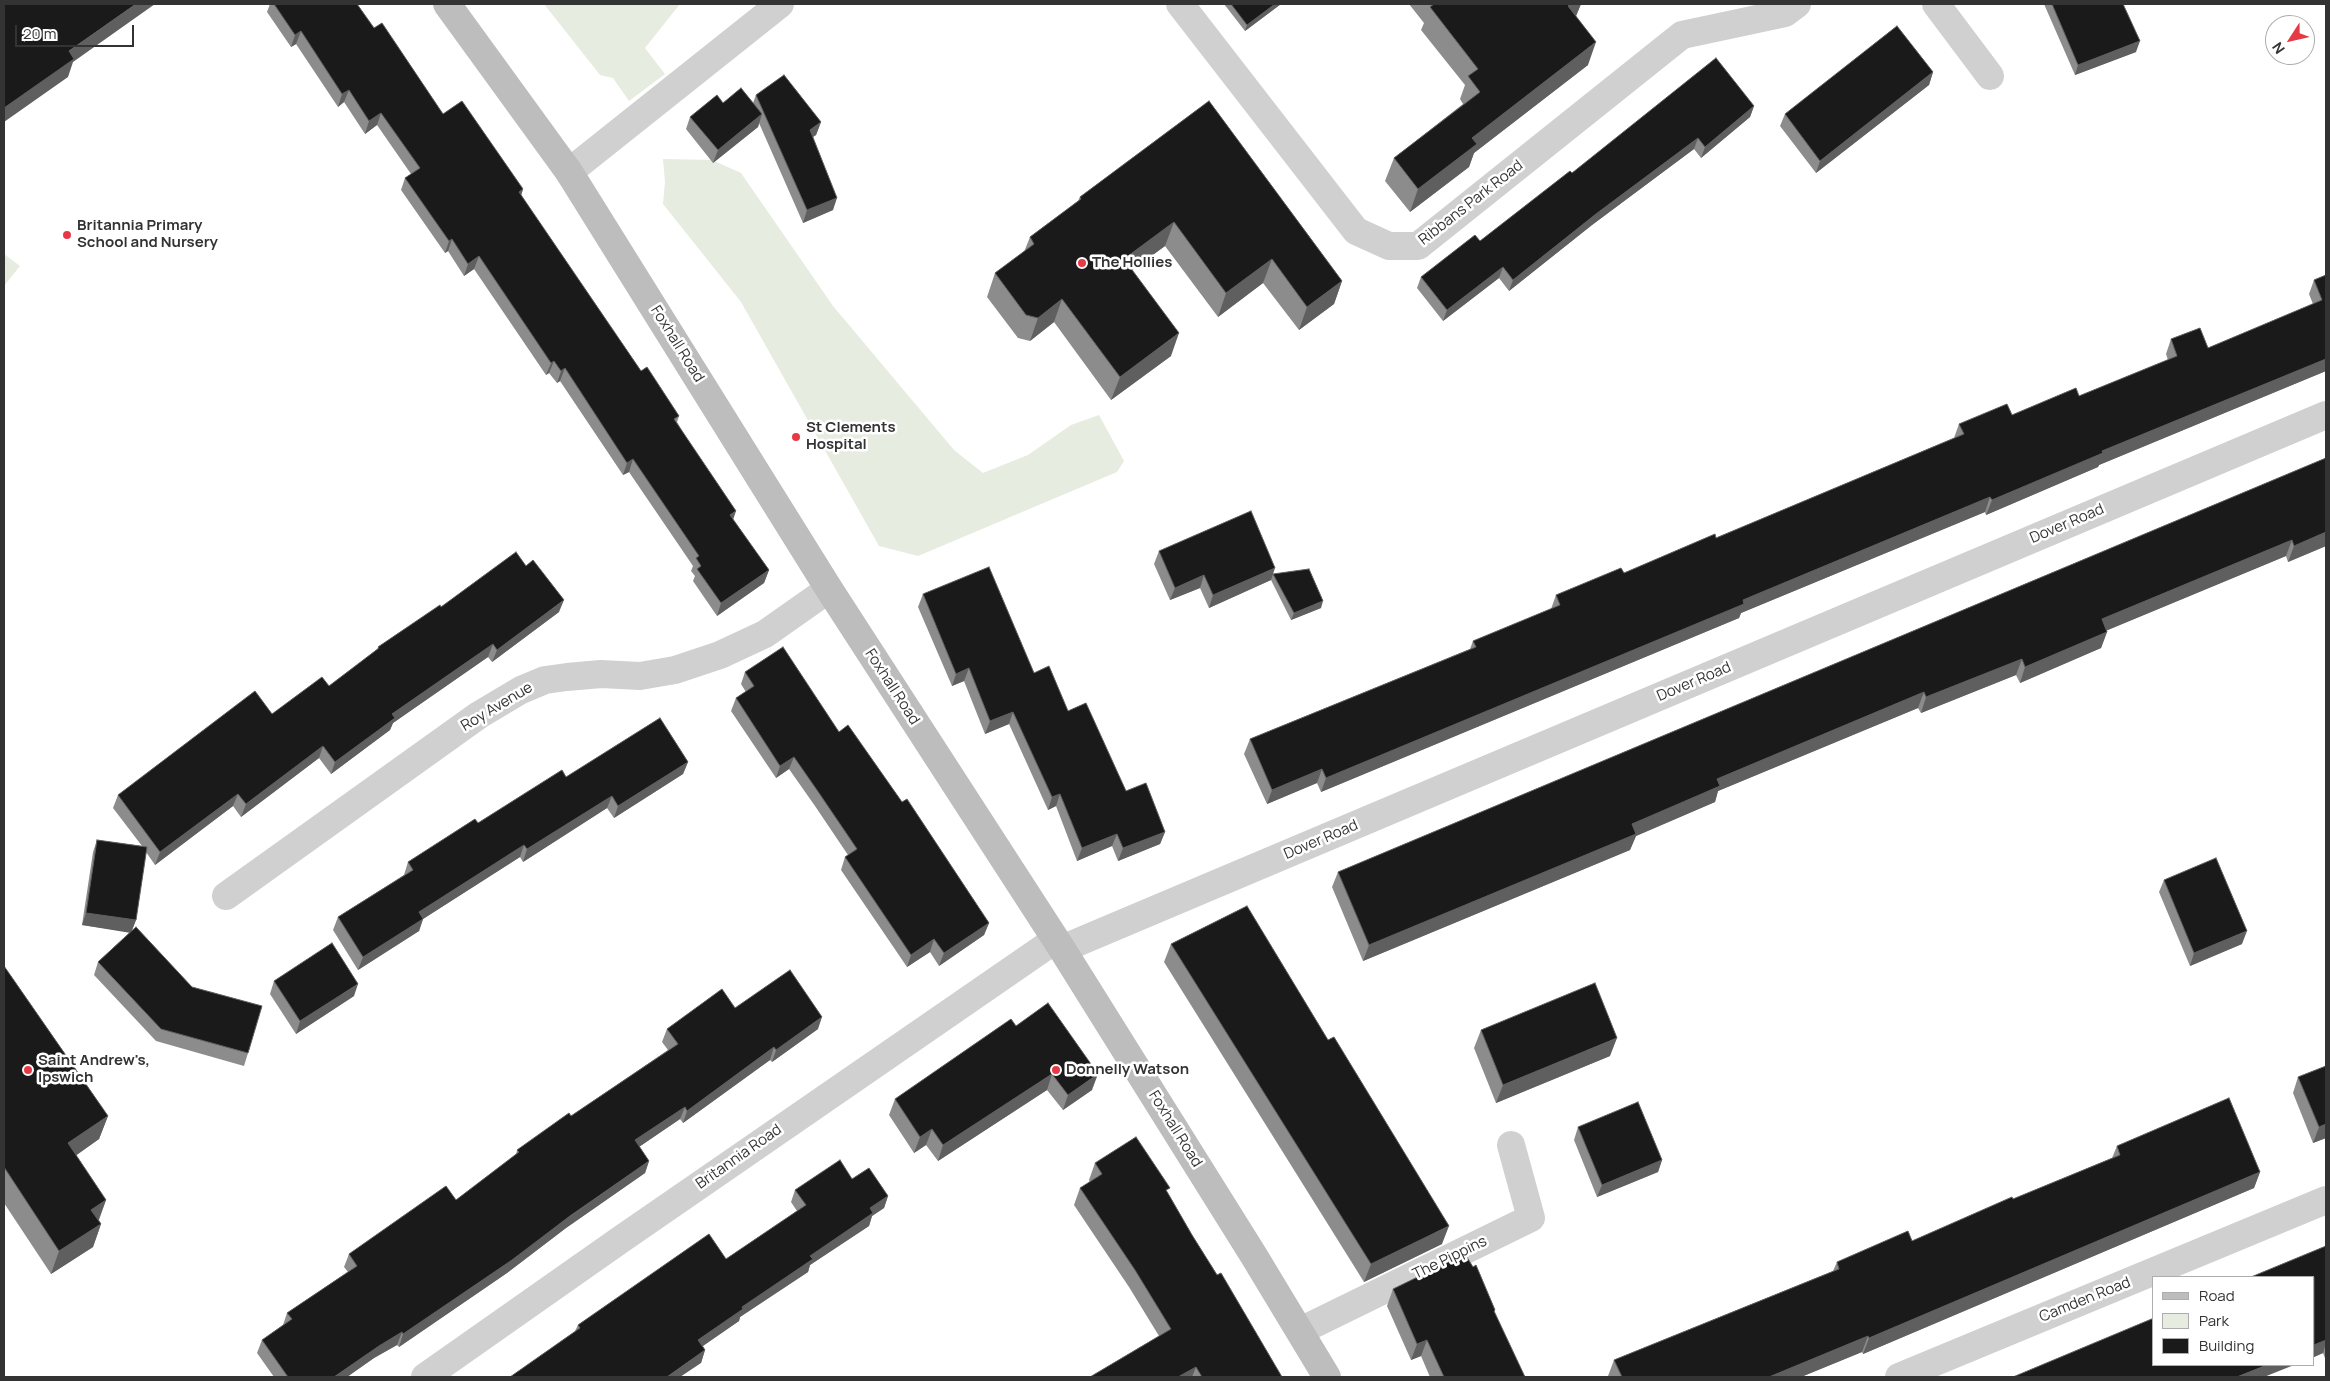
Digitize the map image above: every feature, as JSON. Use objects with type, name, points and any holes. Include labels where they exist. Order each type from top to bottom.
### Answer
[{"type":"street","name":"Foxhall Road","points":[[447,4],[569,172],[829,589],[1058,944],[1327,1377]]},
{"type":"street","points":[[569,172],[780,4]]},
{"type":"street","name":"Ribbans Park Road","points":[[1180,4],[1356,231],[1389,246],[1418,246],[1682,35],[1785,13],[1798,4]]},
{"type":"street","points":[[1936,4],[1990,76]]},
{"type":"street","name":"Dover Road","points":[[1058,944],[2326,415]]},
{"type":"street","name":"Roy Avenue","points":[[226,896],[472,721],[521,690],[545,680],[567,677],[601,674],[640,676],[675,670],[720,655],[765,634],[829,589]]},
{"type":"street","name":"Britannia Road","points":[[425,1377],[611,1245],[1058,944]]},
{"type":"street","name":"The Pippins","points":[[1300,1332],[1531,1218],[1511,1145]]},
{"type":"street","name":"Camden Road","points":[[1899,1377],[2326,1200]]},
{"type":"green space","points":[[544,4],[680,4],[645,48],[665,74],[629,101],[613,78],[600,75]]},
{"type":"green space","points":[[663,159],[712,160],[741,173],[833,306],[954,450],[983,473],[1028,455],[1071,425],[1099,415],[1124,461],[1117,472],[918,556],[879,546],[741,302],[663,204],[665,182]]},
{"type":"green space","points":[[4,254],[20,266],[4,286]]},
{"type":"building","points":[[4,4],[136,4],[69,51],[74,59],[4,108]]},
{"type":"building","points":[[274,4],[357,4],[374,28],[382,23],[443,114],[462,101],[523,189],[519,192],[641,371],[647,367],[679,416],[674,419],[736,511],[730,515],[769,570],[721,603],[697,569],[701,566],[696,558],[699,556],[633,459],[627,463],[565,368],[561,371],[554,361],[551,363],[479,256],[468,264],[452,239],[449,241],[405,178],[420,168],[381,113],[369,121],[349,90],[342,94],[301,31],[295,35]]},
{"type":"building","points":[[1231,4],[1275,4],[1247,25]]},
{"type":"building","points":[[1434,4],[1571,4],[1568,6],[1596,42],[1472,138],[1477,144],[1418,189],[1394,158],[1480,92],[1468,76],[1478,69],[1430,7]]},
{"type":"building","points":[[2052,4],[2123,4],[2140,41],[2078,65]]},
{"type":"building","points":[[1897,26],[1933,72],[1820,161],[1785,114]]},
{"type":"building","points":[[1716,58],[1754,106],[1705,147],[1698,138],[1596,214],[1513,280],[1503,267],[1447,310],[1421,277],[1475,235],[1480,241],[1570,171],[1572,173]]},
{"type":"building","points":[[784,75],[821,122],[810,130],[837,198],[807,210],[756,95]]},
{"type":"building","points":[[741,88],[762,114],[718,150],[690,117],[717,95],[723,103]]},
{"type":"building","name":"The Hollies","points":[[1209,101],[1342,281],[1307,307],[1272,259],[1226,293],[1174,222],[1124,259],[1179,333],[1120,377],[1062,299],[1038,318],[1026,315],[995,273],[1034,244],[1030,237],[1081,199],[1080,197]]},
{"type":"building","points":[[2326,275],[2326,359],[2102,451],[2103,453],[1992,500],[1990,497],[1743,600],[1744,604],[1326,778],[1322,769],[1272,790],[1250,739],[1476,647],[1473,641],[1560,605],[1556,595],[1621,568],[1624,573],[1715,534],[1716,538],[1964,434],[1959,424],[2007,404],[2012,415],[2076,388],[2079,396],[2177,356],[2171,339],[2200,328],[2208,348],[2322,300],[2314,280]]},
{"type":"building","points":[[2326,458],[2326,532],[2294,546],[2292,540],[2102,619],[2107,632],[2025,667],[2022,659],[1926,697],[1924,692],[1717,779],[1720,786],[1632,824],[1636,834],[1369,945],[1338,872]]},
{"type":"building","points":[[1251,511],[1275,568],[1213,595],[1204,575],[1175,588],[1159,551]]},
{"type":"building","points":[[516,552],[526,566],[533,560],[564,600],[497,650],[493,644],[392,714],[395,718],[335,762],[323,746],[246,804],[238,794],[160,852],[118,795],[255,691],[272,714],[322,677],[329,686],[378,647],[440,605],[441,607]]},
{"type":"building","points":[[989,567],[1034,673],[1049,666],[1068,711],[1086,703],[1126,791],[1146,783],[1165,832],[1123,848],[1117,834],[1082,848],[1060,794],[1052,797],[1013,712],[990,721],[969,668],[956,674],[923,594]]},
{"type":"building","points":[[1309,569],[1323,601],[1294,613],[1273,574]]},
{"type":"building","points":[[783,647],[839,732],[848,725],[902,802],[907,799],[989,923],[944,953],[934,939],[911,955],[845,857],[857,849],[819,793],[794,757],[780,766],[736,698],[754,686],[745,672]]},
{"type":"building","points":[[660,718],[688,762],[618,806],[612,796],[527,849],[524,845],[419,912],[423,919],[363,957],[338,917],[413,870],[408,862],[475,819],[478,823],[562,770],[566,777]]},
{"type":"building","points":[[97,840],[147,847],[136,920],[86,913]]},
{"type":"building","points":[[2216,858],[2247,931],[2194,953],[2164,880]]},
{"type":"building","points":[[1247,906],[1328,1040],[1334,1037],[1449,1226],[1371,1264],[1171,944]]},
{"type":"building","points":[[136,927],[192,987],[262,1006],[248,1053],[161,1029],[98,962]]},
{"type":"building","points":[[332,943],[358,984],[300,1021],[274,981]]},
{"type":"building","name":"Saint Andrew's, Ipswich","points":[[4,966],[108,1116],[68,1143],[106,1200],[91,1210],[101,1224],[59,1251],[4,1167]]},
{"type":"building","points":[[790,970],[822,1017],[776,1050],[774,1047],[687,1111],[685,1107],[635,1140],[649,1161],[570,1216],[512,1260],[403,1334],[402,1332],[379,1346],[334,1377],[288,1377],[262,1340],[292,1319],[287,1313],[357,1266],[349,1254],[446,1186],[456,1200],[519,1152],[517,1150],[569,1113],[571,1116],[678,1044],[667,1029],[722,989],[735,1008]]},
{"type":"building","points":[[1595,983],[1617,1038],[1503,1085],[1481,1030]]},
{"type":"building","points":[[1048,1003],[1098,1074],[1068,1095],[1052,1074],[943,1145],[932,1129],[920,1137],[895,1099],[1011,1019],[1016,1026]]},
{"type":"building","points":[[2326,1066],[2326,1124],[2319,1127],[2298,1077]]},
{"type":"building","points":[[2229,1098],[2260,1172],[1869,1338],[1868,1336],[1769,1377],[1622,1377],[1614,1360],[1839,1269],[1837,1262],[1908,1231],[1912,1241],[2012,1197],[2013,1199],[2120,1155],[2117,1146]]},
{"type":"building","points":[[1638,1102],[1662,1160],[1602,1185],[1578,1127]]},
{"type":"building","points":[[1136,1137],[1170,1188],[1166,1190],[1192,1235],[1217,1275],[1221,1273],[1282,1377],[1202,1377],[1196,1367],[1178,1377],[1090,1377],[1171,1329],[1135,1270],[1080,1188],[1102,1174],[1095,1163]]},
{"type":"building","points":[[840,1160],[852,1179],[869,1168],[888,1196],[870,1208],[873,1213],[810,1256],[813,1259],[742,1307],[743,1309],[698,1340],[705,1350],[667,1377],[510,1377],[580,1328],[578,1325],[709,1234],[726,1259],[806,1205],[795,1190]]},
{"type":"building","points":[[2326,1246],[2326,1340],[2315,1345],[2315,1276],[2253,1276]]},
{"type":"building","points":[[1465,1254],[1473,1267],[1476,1265],[1494,1311],[1525,1377],[1444,1377],[1427,1340],[1417,1344],[1393,1289]]},
{"type":"building","points":[[2152,1319],[2152,1366],[2264,1366],[2237,1377],[2013,1377]]},
{"type":"place","name":"Britannia Primary School and Nursery","points":[[67,235]]},
{"type":"place","name":"The Hollies","points":[[1082,263]]},
{"type":"place","name":"St Clements Hospital","points":[[796,437]]},
{"type":"place","name":"Saint Andrew's, Ipswich","points":[[28,1070]]},
{"type":"place","name":"Donnelly Watson","points":[[1056,1070]]}]
